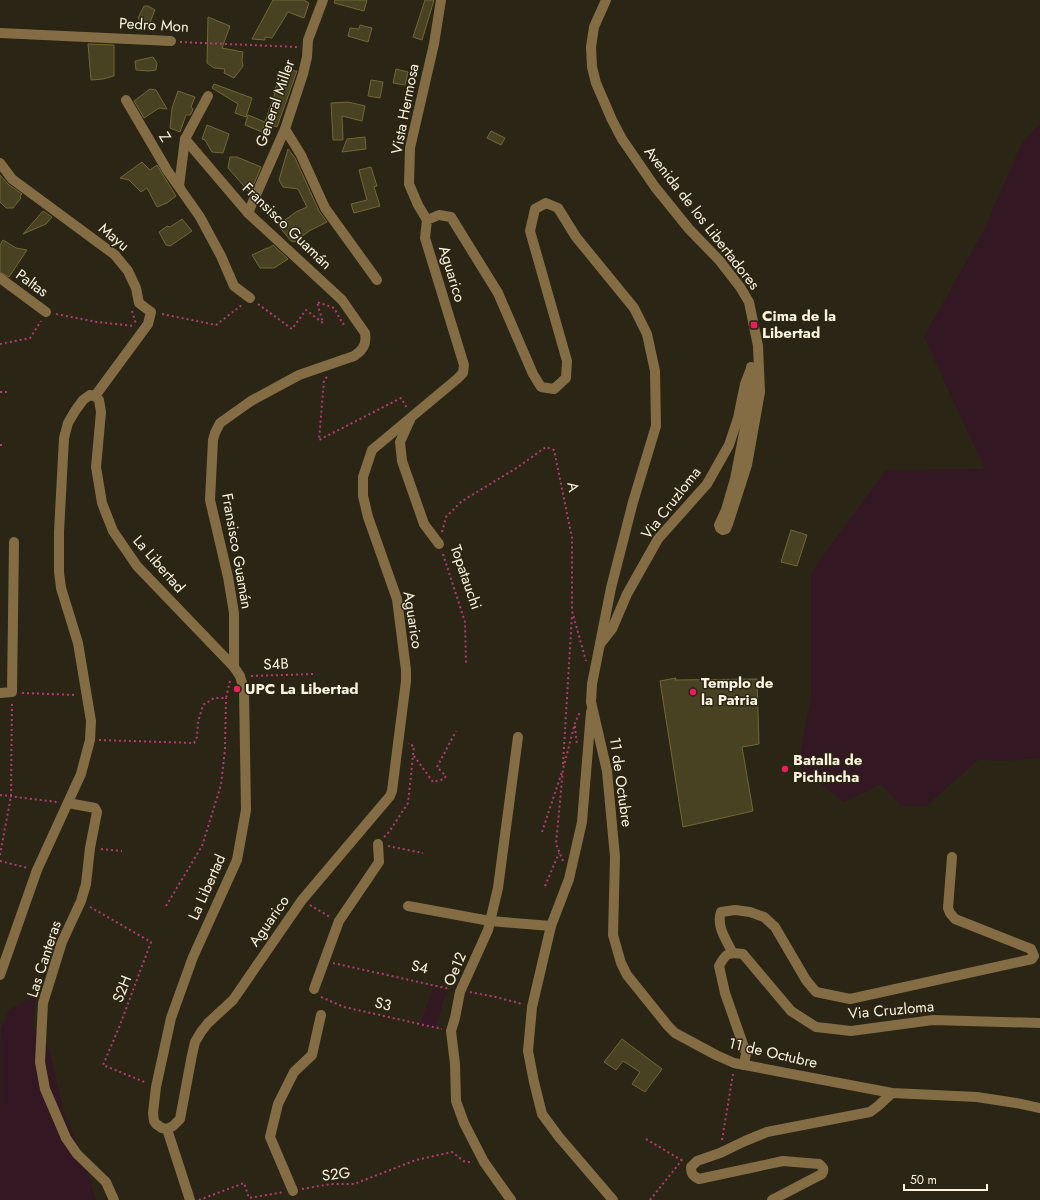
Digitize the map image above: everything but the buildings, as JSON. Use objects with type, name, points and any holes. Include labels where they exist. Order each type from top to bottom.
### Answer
[{"type":"street","name":"General Miller","points":[[248,213],[285,129],[303,74],[308,40],[323,0]]},
{"type":"street","name":"Vista Hermosa","points":[[427,220],[418,206],[409,184],[410,148],[434,44],[441,0]]},
{"type":"street","name":"Avenida de los Libertadores","points":[[606,0],[594,27],[591,47],[592,67],[596,83],[612,120],[622,138],[668,204],[688,229],[719,260],[750,302],[758,346],[760,392],[746,465],[728,524],[726,529],[723,530],[719,525],[726,510],[735,479],[752,387],[751,367]]},
{"type":"street","name":"Pedro Mon","points":[[0,33],[171,41]]},
{"type":"street","points":[[180,190],[179,186],[185,139],[208,96]]},
{"type":"street","name":"Z","points":[[126,100],[180,190],[200,217],[224,262],[234,286],[250,298]]},
{"type":"street","points":[[285,129],[301,155],[325,208],[377,280]]},
{"type":"street","name":"Fransisco Guamán","points":[[185,139],[248,213],[342,300],[366,333],[365,345],[361,351],[354,356],[299,375],[251,401],[220,423],[215,433],[213,440],[210,500],[228,577],[234,614],[237,672]]},
{"type":"street","name":"Mayu","points":[[0,163],[12,179],[115,255],[128,271],[136,288],[139,302],[151,312]]},
{"type":"street","name":"Aguarico","points":[[166,1128],[173,1126],[180,1119],[195,1042],[208,1023],[233,1000],[302,900],[390,796],[392,791],[406,681],[406,670],[397,599],[368,518],[363,496],[363,477],[372,450],[457,380],[463,373],[464,364],[425,238],[427,220],[439,215],[451,217],[498,293],[533,374],[541,387],[554,389],[566,378],[566,361],[530,231],[535,209],[546,203],[558,208],[576,237],[634,308],[647,334],[655,371],[656,426],[633,502],[611,588],[600,644]]},
{"type":"street","name":"Paltas","points":[[0,278],[46,312]]},
{"type":"street","points":[[0,975],[37,870],[81,774],[90,740],[91,721],[78,643],[61,588],[59,572],[59,532],[64,438],[68,423],[75,411],[83,400],[90,395],[95,396],[148,324],[151,312]]},
{"type":"street","name":"Via Cruzloma","points":[[600,644],[612,629],[627,594],[658,539],[707,484],[729,446],[738,418],[745,384],[753,359],[754,325]]},
{"type":"street","name":"La Libertad","points":[[95,396],[99,400],[101,412],[96,467],[102,503],[113,531],[136,566],[237,672],[244,690],[246,810],[237,860],[193,957],[171,1018],[156,1087],[153,1113],[154,1121],[159,1126],[166,1128],[190,1200]]},
{"type":"street","name":"Topatauchi","points":[[412,416],[400,442],[402,461],[424,524],[439,544]]},
{"type":"street","points":[[0,693],[12,692],[14,542]]},
{"type":"street","name":"11 de Octubre","points":[[600,644],[592,684],[591,702],[607,771],[615,857],[613,935],[626,975],[675,1033],[716,1055],[739,1064],[892,1093],[977,1098],[1040,1108]]},
{"type":"street","points":[[591,702],[582,822],[569,879],[551,926],[532,1007],[528,1051],[542,1114],[559,1137],[613,1200]]},
{"type":"street","name":"Oe12","points":[[511,1200],[484,1162],[464,1123],[456,1102],[455,1064],[451,1031],[460,992],[488,930],[498,888],[518,737]]},
{"type":"street","name":"Las Canteras","points":[[68,803],[95,808],[97,812],[90,848],[86,884],[81,901],[62,942],[43,1003],[40,1062],[45,1089],[66,1138],[77,1154],[106,1182],[114,1200]]},
{"type":"street","points":[[314,989],[338,921],[379,862],[378,844]]},
{"type":"street","points":[[739,1064],[746,1053],[725,993],[719,966],[724,956],[732,952],[720,929],[718,919],[721,912],[734,910],[750,912],[764,917],[775,927],[803,974],[816,992],[850,999],[1032,959],[1034,956],[1031,949],[955,919],[950,913],[948,908],[952,857]]},
{"type":"street","points":[[408,906],[490,920],[551,926]]},
{"type":"street","name":"Via Cruzloma","points":[[732,952],[743,954],[791,1011],[816,1027],[851,1031],[934,1020],[1040,1023]]},
{"type":"street","points":[[293,1191],[270,1137],[278,1104],[294,1072],[312,1055],[321,1015]]},
{"type":"street","points":[[772,1200],[822,1174],[824,1171],[823,1168],[819,1164],[783,1161],[699,1179],[694,1177],[691,1173],[691,1167],[697,1161],[720,1153],[768,1132],[870,1112],[892,1093]]},
{"type":"path","name":"Pedro Mon","points":[[171,41],[307,48]]},
{"type":"path","points":[[151,312],[216,325],[250,298],[292,329],[306,310],[323,323],[317,302],[334,308],[343,324],[356,319]]},
{"type":"path","points":[[0,344],[30,338],[46,312],[96,322],[136,326],[130,305]]},
{"type":"path","points":[[330,374],[324,380],[319,440],[401,398],[412,416]]},
{"type":"path","points":[[0,392],[10,392]]},
{"type":"path","name":"A","points":[[439,544],[446,517],[462,501],[515,470],[546,446],[554,450],[572,538],[572,611],[586,662]]},
{"type":"path","name":"Topatauchi","points":[[439,544],[465,622],[466,663]]},
{"type":"path","points":[[569,879],[556,844],[563,769],[572,611]]},
{"type":"path","points":[[166,906],[202,846],[221,785],[225,749],[226,698],[237,672]]},
{"type":"path","name":"S4B","points":[[237,672],[314,674]]},
{"type":"path","points":[[0,855],[11,796],[12,692],[86,695]]},
{"type":"path","points":[[90,740],[194,743],[197,737],[198,722],[203,705],[214,698],[226,698]]},
{"type":"path","points":[[542,832],[563,769],[575,723],[581,710]]},
{"type":"path","points":[[413,755],[433,782],[444,779],[446,776],[437,768],[456,731]]},
{"type":"path","points":[[0,795],[68,803]]},
{"type":"path","points":[[378,844],[423,853]]},
{"type":"path","points":[[90,848],[122,851]]},
{"type":"path","points":[[545,886],[559,852]]},
{"type":"path","points":[[0,861],[37,870]]},
{"type":"path","points":[[302,900],[338,921]]},
{"type":"path","name":"S2H","points":[[81,901],[151,942],[120,1025],[103,1065],[156,1087]]},
{"type":"path","name":"S4","points":[[324,961],[460,992],[471,992],[496,997],[532,1007]]},
{"type":"path","name":"S3","points":[[314,989],[322,997],[344,1007],[451,1031]]},
{"type":"path","points":[[720,1153],[739,1064]]},
{"type":"path","points":[[646,1139],[691,1167]]},
{"type":"path","name":"S2G","points":[[199,1200],[244,1183],[249,1198],[331,1184],[354,1184],[416,1160],[452,1152],[465,1162],[484,1162]]},
{"type":"path","points":[[650,1200],[682,1160]]},
{"type":"shaded area","points":[[1040,124],[1040,758],[1000,761],[979,759],[926,806],[901,806],[881,784],[844,802],[798,766],[811,699],[811,573],[886,470],[985,469],[924,337],[983,232],[1022,143]]},
{"type":"shaded area","points":[[433,988],[447,990],[435,1028],[420,1025]]},
{"type":"shaded area","points":[[36,995],[32,1025],[49,1048],[63,1110],[85,1164],[96,1200],[0,1200],[1,1029],[9,1010]]},
{"type":"place","name":"Cima de la Libertad","points":[[754,325]]},
{"type":"place","name":"UPC La Libertad","points":[[237,689]]},
{"type":"place","name":"Templo de la Patria","points":[[693,692]]},
{"type":"place","name":"Batalla de Pichincha","points":[[785,769]]}]
